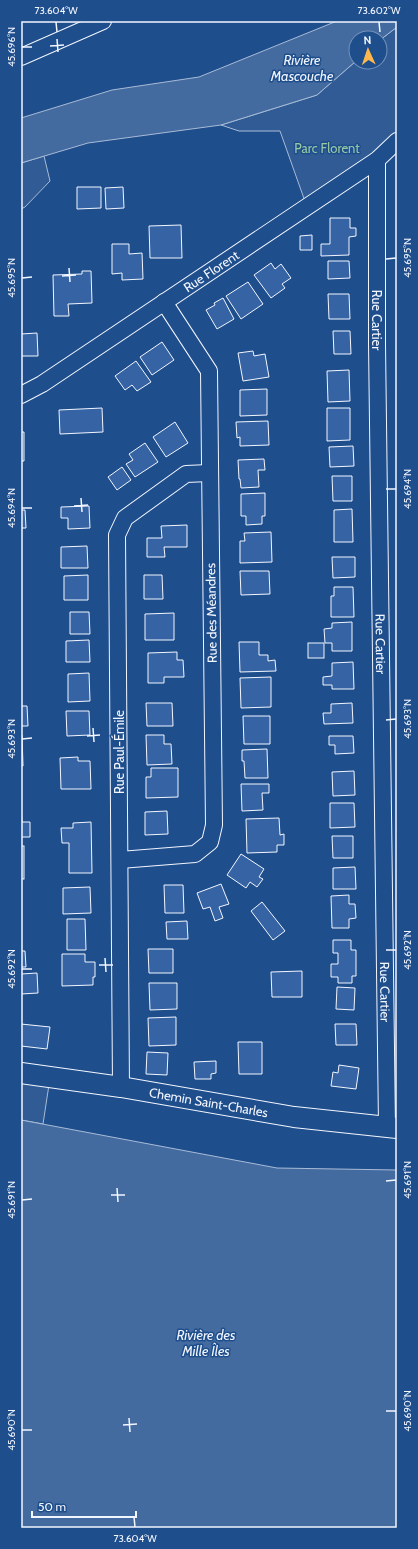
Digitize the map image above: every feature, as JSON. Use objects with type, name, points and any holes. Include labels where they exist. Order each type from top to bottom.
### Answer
[{"type":"main road","name":"Chemin Saint-Charles","points":[[21,1073],[121,1087],[294,1117],[392,1128]]},
{"type":"street","points":[[21,57],[103,21]]},
{"type":"street","name":"Rue Florent","points":[[21,395],[42,384],[377,160],[397,141]]},
{"type":"street","name":"Rue Cartier","points":[[377,160],[377,352],[392,1128]]},
{"type":"street","name":"Rue des Méandres","points":[[120,860],[195,854],[210,842],[214,824],[209,371],[164,302]]},
{"type":"street","name":"Rue Paul-Émile","points":[[121,1087],[117,534],[125,518],[186,474],[210,473]]},
{"type":"shaded area","name":"Parc Florent","points":[[397,27],[397,146],[307,207],[280,131],[239,131],[221,125],[317,95],[348,68],[348,70],[388,70],[388,34]]},
{"type":"shaded area","points":[[44,156],[50,181],[25,207],[21,209],[21,163]]},
{"type":"shaded area","points":[[21,1073],[50,1078],[43,1124],[21,1120]]},
{"type":"water","name":"Rivière Mascouche","points":[[337,21],[397,21],[397,27],[388,34],[388,30],[348,30],[348,68],[317,95],[221,125],[88,143],[21,163],[21,118],[112,90],[199,77]]},
{"type":"water","name":"Rivière des Mille Îles","points":[[21,1120],[277,1168],[397,1170],[397,1528],[21,1528]]},
{"type":"building","points":[[77,187],[101,187],[101,208],[77,209]]},
{"type":"building","points":[[123,187],[124,208],[106,209],[105,188]]},
{"type":"building","points":[[330,218],[350,218],[350,228],[356,228],[356,236],[349,237],[349,255],[321,256],[321,244],[330,244]]},
{"type":"building","points":[[181,225],[182,258],[150,258],[149,226]]},
{"type":"building","points":[[312,235],[312,250],[300,250],[300,236]]},
{"type":"building","points":[[112,244],[129,244],[129,254],[142,253],[143,279],[122,280],[122,273],[112,274]]},
{"type":"building","points":[[328,261],[349,261],[350,278],[328,279]]},
{"type":"building","points":[[271,263],[275,269],[281,264],[291,278],[282,284],[285,288],[271,298],[254,275]]},
{"type":"building","points":[[82,271],[91,271],[92,303],[68,304],[69,316],[54,316],[53,275],[82,274]]},
{"type":"building","points":[[248,282],[263,304],[241,319],[226,296]]},
{"type":"building","points":[[328,294],[349,294],[350,319],[329,319]]},
{"type":"building","points":[[223,298],[234,319],[217,329],[206,310]]},
{"type":"building","points":[[333,331],[350,331],[351,354],[334,354]]},
{"type":"building","points":[[37,333],[38,356],[21,356],[21,334]]},
{"type":"building","points":[[162,342],[174,360],[152,375],[140,357]]},
{"type":"building","points":[[253,351],[254,356],[265,354],[269,377],[243,381],[238,353]]},
{"type":"building","points":[[136,361],[151,382],[137,391],[132,385],[125,390],[115,376]]},
{"type":"building","points":[[349,370],[350,401],[328,402],[327,371]]},
{"type":"building","points":[[267,389],[267,415],[240,416],[240,390]]},
{"type":"building","points":[[102,408],[103,432],[60,434],[59,410]]},
{"type":"building","points":[[327,408],[350,408],[350,440],[327,441]]},
{"type":"building","points":[[268,421],[269,445],[240,446],[240,437],[237,438],[236,422]]},
{"type":"building","points":[[175,422],[188,443],[166,457],[153,437]]},
{"type":"building","points":[[21,432],[24,432],[24,461],[21,461]]},
{"type":"building","points":[[145,443],[158,462],[135,477],[126,464],[133,460],[129,454]]},
{"type":"building","points":[[353,446],[354,466],[330,467],[329,447]]},
{"type":"building","points":[[264,459],[265,470],[258,470],[259,487],[241,488],[238,460]]},
{"type":"building","points":[[122,467],[131,480],[117,490],[108,477]]},
{"type":"building","points":[[332,476],[352,476],[352,501],[333,501]]},
{"type":"building","points":[[265,493],[265,516],[262,516],[262,524],[246,525],[246,516],[241,516],[241,494]]},
{"type":"building","points":[[89,506],[90,528],[68,529],[68,518],[61,518],[61,507]]},
{"type":"building","points":[[352,509],[353,542],[334,542],[334,510]]},
{"type":"building","points":[[21,510],[25,510],[26,528],[21,528]]},
{"type":"building","points":[[187,525],[187,547],[164,547],[165,557],[147,557],[147,538],[162,538],[161,526]]},
{"type":"building","points":[[271,532],[272,562],[240,563],[240,541],[245,541],[244,533]]},
{"type":"building","points":[[87,546],[88,568],[61,568],[61,547]]},
{"type":"building","points":[[332,557],[355,557],[355,577],[333,578]]},
{"type":"building","points":[[240,571],[269,571],[270,594],[241,595]]},
{"type":"building","points":[[88,575],[88,600],[64,600],[64,576]]},
{"type":"building","points":[[144,575],[162,575],[163,599],[144,599]]},
{"type":"building","points":[[334,587],[353,587],[354,617],[331,617],[331,596],[334,596]]},
{"type":"building","points":[[70,612],[89,612],[90,634],[70,634]]},
{"type":"building","points":[[174,613],[174,640],[145,640],[145,614]]},
{"type":"building","points":[[352,622],[352,651],[332,651],[332,643],[325,643],[324,629],[332,628],[332,623]]},
{"type":"building","points":[[89,640],[90,662],[66,662],[66,641]]},
{"type":"building","points":[[239,642],[259,642],[259,655],[268,655],[268,661],[275,660],[276,671],[240,672]]},
{"type":"building","points":[[308,643],[324,643],[324,658],[308,658]]},
{"type":"building","points":[[177,652],[177,660],[183,660],[184,677],[164,677],[164,683],[148,683],[148,653]]},
{"type":"building","points":[[353,662],[354,689],[332,689],[332,685],[323,685],[323,677],[332,676],[332,663]]},
{"type":"building","points":[[89,673],[90,701],[68,702],[68,674]]},
{"type":"building","points":[[271,677],[271,707],[241,708],[240,678]]},
{"type":"building","points":[[146,703],[172,703],[173,726],[147,726]]},
{"type":"building","points":[[352,703],[353,723],[324,724],[323,713],[331,713],[331,704]]},
{"type":"building","points":[[21,706],[27,706],[28,726],[21,726]]},
{"type":"building","points":[[66,711],[89,711],[90,735],[67,736]]},
{"type":"building","points":[[243,716],[270,716],[270,744],[244,744]]},
{"type":"building","points":[[22,735],[23,766],[21,766]]},
{"type":"building","points":[[146,735],[164,735],[164,744],[171,744],[172,764],[147,765]]},
{"type":"building","points":[[329,736],[353,736],[354,753],[335,754],[335,745],[329,745]]},
{"type":"building","points":[[267,749],[268,778],[245,778],[242,750]]},
{"type":"building","points":[[78,757],[78,761],[90,761],[91,789],[61,789],[60,758]]},
{"type":"building","points":[[151,768],[178,768],[178,797],[146,798],[146,777],[151,777]]},
{"type":"building","points":[[354,771],[355,795],[333,796],[332,772]]},
{"type":"building","points":[[241,784],[269,784],[269,793],[262,793],[263,810],[242,811]]},
{"type":"building","points":[[330,803],[354,803],[355,827],[330,828]]},
{"type":"building","points":[[21,810],[22,822],[30,822],[30,837],[21,837]]},
{"type":"building","points":[[167,811],[168,834],[145,835],[145,812]]},
{"type":"building","points":[[279,818],[280,835],[284,834],[284,845],[277,845],[277,852],[247,853],[246,819]]},
{"type":"building","points":[[91,822],[92,873],[69,873],[69,843],[62,843],[61,828],[73,828],[73,823]]},
{"type":"building","points":[[332,836],[353,836],[353,858],[333,858]]},
{"type":"building","points":[[21,846],[24,846],[24,879],[21,879]]},
{"type":"building","points":[[241,854],[264,869],[259,877],[263,879],[257,887],[250,882],[246,888],[227,875]]},
{"type":"building","points":[[355,867],[356,889],[333,889],[333,868]]},
{"type":"building","points":[[221,884],[229,904],[219,907],[223,918],[215,921],[210,907],[203,909],[197,893]]},
{"type":"building","points":[[164,885],[183,885],[184,913],[165,913]]},
{"type":"building","points":[[90,887],[91,913],[63,914],[63,888]]},
{"type":"building","points":[[349,895],[349,904],[355,904],[356,918],[349,919],[349,928],[332,928],[331,896]]},
{"type":"building","points":[[262,902],[285,931],[273,940],[251,911]]},
{"type":"building","points":[[67,919],[85,919],[86,950],[67,950]]},
{"type":"building","points":[[187,921],[188,939],[167,939],[166,922]]},
{"type":"building","points":[[333,940],[351,940],[351,950],[356,950],[356,976],[352,976],[352,983],[338,983],[338,977],[331,977],[331,964],[338,964],[338,953],[333,953]]},
{"type":"building","points":[[148,949],[173,949],[173,973],[149,973]]},
{"type":"building","points":[[21,951],[25,951],[26,967],[21,967]]},
{"type":"building","points":[[62,954],[85,954],[85,962],[95,962],[95,977],[93,977],[93,985],[62,986]]},
{"type":"building","points":[[302,971],[302,997],[272,997],[271,972]]},
{"type":"building","points":[[37,973],[38,993],[21,994],[21,974]]},
{"type":"building","points":[[149,983],[177,983],[177,1009],[150,1010]]},
{"type":"building","points":[[337,987],[355,988],[354,1010],[336,1009]]},
{"type":"building","points":[[176,1017],[176,1045],[149,1046],[148,1018]]},
{"type":"building","points":[[21,1024],[50,1027],[47,1049],[21,1046]]},
{"type":"building","points":[[335,1024],[356,1024],[357,1045],[336,1045]]},
{"type":"building","points":[[238,1042],[262,1042],[262,1074],[239,1074]]},
{"type":"building","points":[[147,1052],[168,1053],[167,1075],[146,1074]]},
{"type":"building","points":[[216,1061],[216,1073],[211,1074],[211,1079],[195,1079],[194,1062]]},
{"type":"building","points":[[339,1065],[359,1068],[356,1089],[331,1086],[333,1072],[338,1073]]}]
